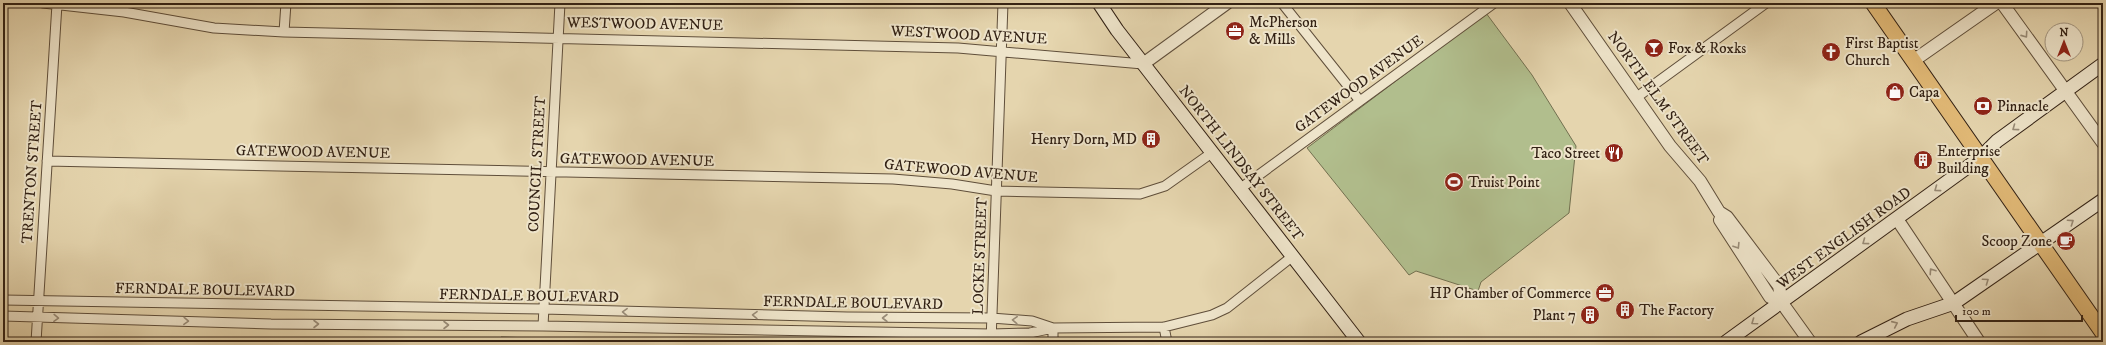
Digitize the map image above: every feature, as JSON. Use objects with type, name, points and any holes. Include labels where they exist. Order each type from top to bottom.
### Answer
[{"type":"main road","name":"NORTH LINDSAY STREET","points":[[1099,3],[1144,64],[1359,342]]},
{"type":"main road","points":[[1873,3],[2103,333]]},
{"type":"main road","name":"WEST ENGLISH ROAD","points":[[1726,342],[1980,158],[1997,141],[2103,64]]},
{"type":"main road","points":[[1861,342],[1907,319],[1954,303],[2103,200]]},
{"type":"street","name":"WESTWOOD AVENUE","points":[[43,3],[124,12],[206,27],[284,32],[558,39],[854,44],[1001,51],[1144,64]]},
{"type":"street","points":[[284,32],[286,3]]},
{"type":"street","name":"COUNCIL STREET","points":[[543,326],[560,3]]},
{"type":"street","name":"LOCKE STREET","points":[[991,338],[1003,3]]},
{"type":"street","points":[[1144,64],[1227,3]]},
{"type":"street","points":[[1282,3],[1360,100]]},
{"type":"street","name":"GATEWOOD AVENUE","points":[[1241,188],[1494,3]]},
{"type":"street","name":"NORTH ELM STREET","points":[[1570,3],[1670,146],[1700,181],[1719,212],[1719,218],[1769,295],[1782,302],[1810,342]]},
{"type":"street","points":[[1637,97],[1766,3]]},
{"type":"street","points":[[1913,61],[1996,3]]},
{"type":"street","points":[[2002,3],[2103,143]]},
{"type":"street","name":"TRENTON STREET","points":[[36,342],[38,317],[37,300],[57,4]]},
{"type":"street","name":"GATEWOOD AVENUE","points":[[47,160],[893,179],[952,184],[996,191],[1146,193],[1166,186],[1213,152]]},
{"type":"street","points":[[1897,219],[1954,303],[1978,342]]},
{"type":"street","name":"FERNDALE BOULEVARD","points":[[3,316],[265,324],[543,326],[991,338],[1030,333],[1053,328],[1164,327],[1212,314],[1227,308],[1293,256]]},
{"type":"street","name":"FERNDALE BOULEVARD","points":[[3,300],[543,309],[831,317],[991,318],[1032,321],[1053,328]]},
{"type":"street","points":[[1164,327],[1167,342]]},
{"type":"street","points":[[1053,328],[1054,342]]},
{"type":"green space","name":"Truist Point","points":[[1486,13],[1532,75],[1576,146],[1569,213],[1481,282],[1478,291],[1416,271],[1409,275],[1307,148]]},
{"type":"green space","points":[[501,337],[533,338],[537,342],[496,342]]},
{"type":"place","name":"McPherson & Mills","points":[[1235,31]]},
{"type":"place","name":"Fox & Roxks","points":[[1654,48]]},
{"type":"place","name":"First Baptist Church","points":[[1831,52]]},
{"type":"place","name":"Capa","points":[[1895,92]]},
{"type":"place","name":"Pinnacle","points":[[1983,106]]},
{"type":"place","name":"Henry Dorn, MD","points":[[1151,139]]},
{"type":"place","name":"Taco Street","points":[[1614,153]]},
{"type":"place","name":"Enterprise Building","points":[[1923,160]]},
{"type":"place","name":"Truist Point","points":[[1454,182]]},
{"type":"place","name":"Scoop Zone","points":[[2066,241]]},
{"type":"place","name":"HP Chamber of Commerce","points":[[1605,293]]},
{"type":"place","name":"The Factory","points":[[1625,310]]},
{"type":"place","name":"Plant 7","points":[[1590,315]]}]
